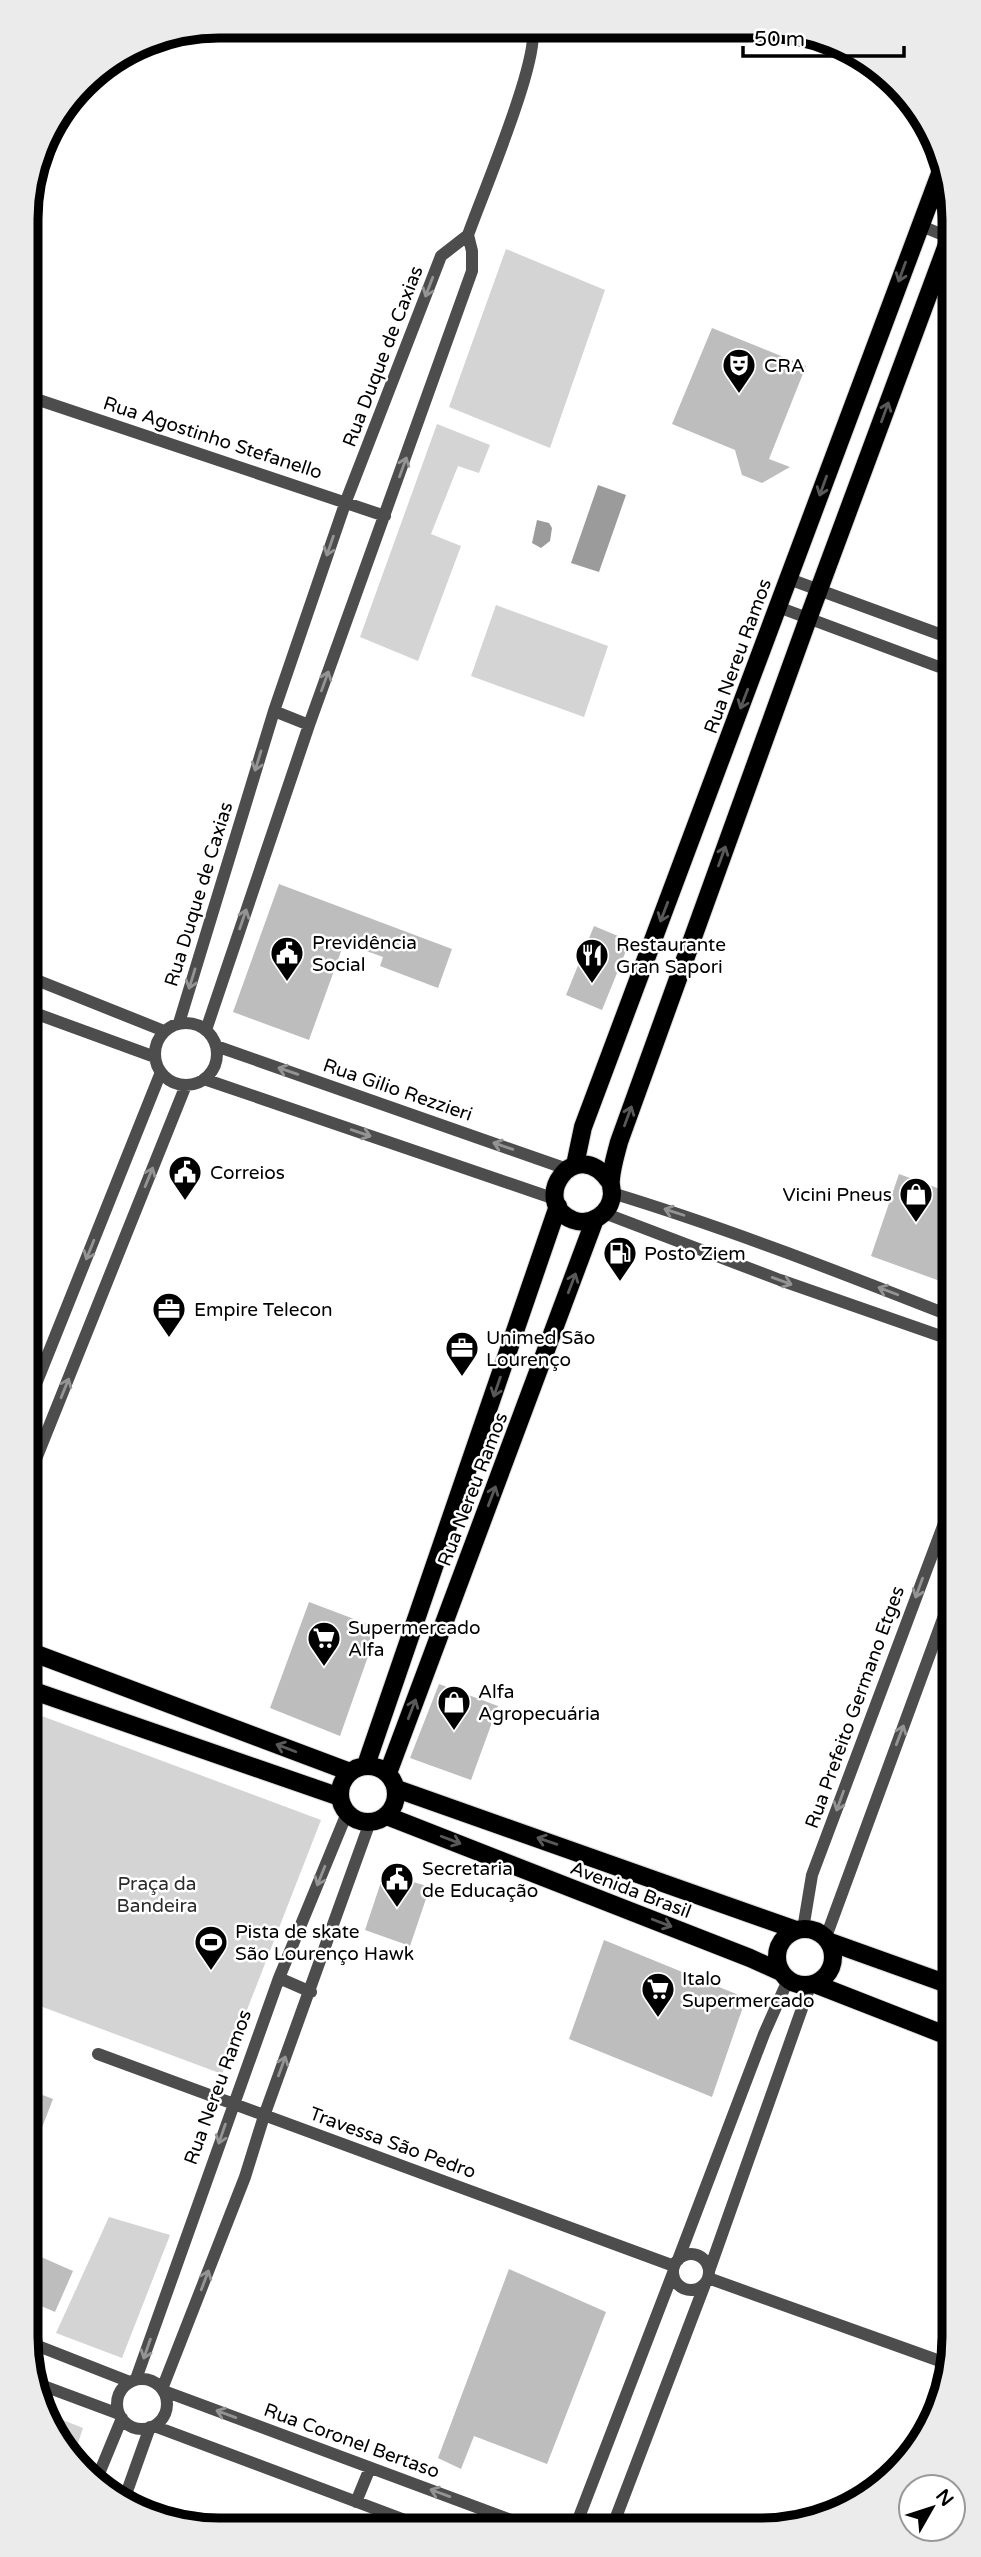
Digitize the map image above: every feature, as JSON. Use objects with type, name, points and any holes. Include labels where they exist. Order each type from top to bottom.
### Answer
[{"type":"main road","name":"Rua Nereu Ramos","points":[[571,1167],[583,1127],[937,179]]},
{"type":"main road","points":[[611,1187],[595,1166],[585,1164],[571,1167],[556,1182],[556,1203],[565,1215],[585,1222],[599,1216],[610,1204],[619,1142],[818,590],[942,256]]},
{"type":"main road","name":"Rua Nereu Ramos","points":[[358,1768],[556,1203]]},
{"type":"main road","name":"Rua Nereu Ramos","points":[[392,1781],[599,1216]]},
{"type":"main road","points":[[38,1655],[358,1768],[374,1766],[392,1781],[397,1799],[379,1819],[362,1822],[343,1805],[38,1693]]},
{"type":"main road","points":[[343,1805],[344,1779],[358,1768]]},
{"type":"main road","name":"Avenida Brasil","points":[[392,1781],[799,1929]]},
{"type":"main road","name":"Avenida Brasil","points":[[379,1819],[750,1958],[785,1976]]},
{"type":"main road","points":[[942,1982],[828,1940],[811,1929],[799,1929],[782,1940],[778,1948],[778,1965],[785,1976],[942,2034]]},
{"type":"main road","points":[[813,1985],[826,1977],[832,1967],[834,1954],[828,1940]]},
{"type":"street","points":[[206,1030],[309,725],[472,271],[472,251],[468,234],[526,77],[534,38]]},
{"type":"street","points":[[929,200],[941,205]]},
{"type":"street","points":[[919,225],[942,237]]},
{"type":"street","name":"Rua Duque de Caxias","points":[[179,1023],[274,711],[346,501],[441,256],[468,234]]},
{"type":"street","name":"Rua Agostinho Stefanello","points":[[39,400],[386,516]]},
{"type":"street","points":[[789,579],[942,635]]},
{"type":"street","points":[[778,607],[942,668]]},
{"type":"street","points":[[274,711],[309,725]]},
{"type":"street","points":[[39,981],[164,1031]]},
{"type":"street","points":[[39,1015],[155,1057]]},
{"type":"street","points":[[179,1023],[198,1025],[206,1030],[216,1046],[215,1065],[204,1079],[186,1085],[168,1079],[161,1072],[155,1057],[156,1043],[164,1031],[179,1023]]},
{"type":"street","name":"Rua Gilio Rezzieri","points":[[216,1046],[571,1167]]},
{"type":"street","points":[[38,1378],[161,1072]]},
{"type":"street","points":[[204,1079],[556,1203]]},
{"type":"street","points":[[38,1453],[186,1085]]},
{"type":"street","points":[[611,1187],[942,1312]]},
{"type":"street","points":[[599,1216],[942,1337]]},
{"type":"street","name":"Rua Prefeito Germano Etges","points":[[799,1929],[812,1875],[942,1534]]},
{"type":"street","points":[[828,1940],[942,1622]]},
{"type":"street","name":"Rua Nereu Ramos","points":[[133,2381],[343,1805]]},
{"type":"street","points":[[163,2390],[245,2177],[264,2116],[379,1819]]},
{"type":"street","points":[[579,2518],[785,1976]]},
{"type":"street","points":[[279,1978],[311,1992]]},
{"type":"street","points":[[616,2518],[707,2278],[813,1985]]},
{"type":"street","name":"Travessa São Pedro","points":[[98,2054],[675,2266]]},
{"type":"street","points":[[690,2254],[697,2255],[708,2264],[707,2278],[692,2290],[685,2289],[675,2280],[675,2266],[690,2254]]},
{"type":"street","points":[[707,2278],[941,2360]]},
{"type":"street","points":[[39,2346],[133,2381],[152,2381],[163,2390],[166,2399],[165,2414],[152,2426],[127,2493]]},
{"type":"street","points":[[99,2473],[121,2416],[117,2407],[119,2393],[133,2381]]},
{"type":"street","points":[[46,2387],[121,2416],[138,2428],[152,2426],[399,2518]]},
{"type":"street","name":"Rua Coronel Bertaso","points":[[163,2390],[505,2518]]},
{"type":"street","points":[[356,2502],[370,2468]]},
{"type":"green space","points":[[506,249],[605,290],[550,448],[449,407]]},
{"type":"green space","points":[[437,424],[490,445],[479,473],[458,466],[431,534],[461,546],[418,661],[360,637]]},
{"type":"green space","points":[[496,605],[608,646],[584,717],[471,676]]},
{"type":"green space","name":"Praça da Bandeira","points":[[38,1715],[321,1820],[222,2074],[38,2005]]},
{"type":"green space","points":[[109,2217],[170,2235],[122,2358],[56,2333]]},
{"type":"green space","points":[[58,2418],[83,2428],[76,2448]]},
{"type":"shaded area","points":[[598,485],[626,495],[599,572],[571,563]]},
{"type":"shaded area","points":[[537,520],[549,523],[552,528],[550,541],[541,548],[532,543]]},
{"type":"building","name":"CRA","points":[[712,328],[806,366],[769,459],[790,467],[762,483],[742,475],[735,450],[672,424]]},
{"type":"building","name":"Previdência Social","points":[[279,884],[452,949],[438,988],[380,966],[383,957],[344,943],[309,1040],[233,1012]]},
{"type":"building","points":[[594,926],[630,941],[602,1010],[566,995]]},
{"type":"building","name":"Vicini Pneus","points":[[899,1174],[942,1190],[942,1282],[871,1256]]},
{"type":"building","name":"Supermercado Alfa","points":[[309,1602],[378,1628],[340,1736],[270,1708]]},
{"type":"building","name":"Alfa Agropecuária","points":[[439,1684],[498,1706],[471,1780],[410,1758]]},
{"type":"building","name":"Secretaria de Educação","points":[[384,1873],[430,1887],[410,1946],[365,1930]]},
{"type":"building","name":"Italo Supermercado","points":[[604,1940],[746,1998],[712,2097],[569,2039]]},
{"type":"building","points":[[38,2093],[53,2099],[38,2138]]},
{"type":"building","points":[[38,2256],[73,2271],[55,2312],[38,2305]]},
{"type":"building","points":[[509,2269],[606,2312],[547,2464],[474,2436],[461,2469],[438,2458]]},
{"type":"place","name":"CRA","points":[[739,395]]},
{"type":"place","name":"Previdência Social","points":[[287,983]]},
{"type":"place","name":"Restaurante Gran Sapori","points":[[592,985]]},
{"type":"place","name":"Correios","points":[[185,1202]]},
{"type":"place","name":"Vicini Pneus","points":[[916,1224]]},
{"type":"place","name":"Posto Ziem","points":[[620,1283]]},
{"type":"place","name":"Empire Telecon","points":[[169,1339]]},
{"type":"place","name":"Unimed São Lourenço","points":[[462,1378]]},
{"type":"place","name":"Supermercado Alfa","points":[[324,1668]]},
{"type":"place","name":"Alfa Agropecuária","points":[[454,1732]]},
{"type":"place","name":"Secretaria de Educação","points":[[397,1909]]},
{"type":"place","name":"Pista de skate São Lourenço Hawk","points":[[211,1972]]},
{"type":"place","name":"Italo Supermercado","points":[[658,2019]]}]
